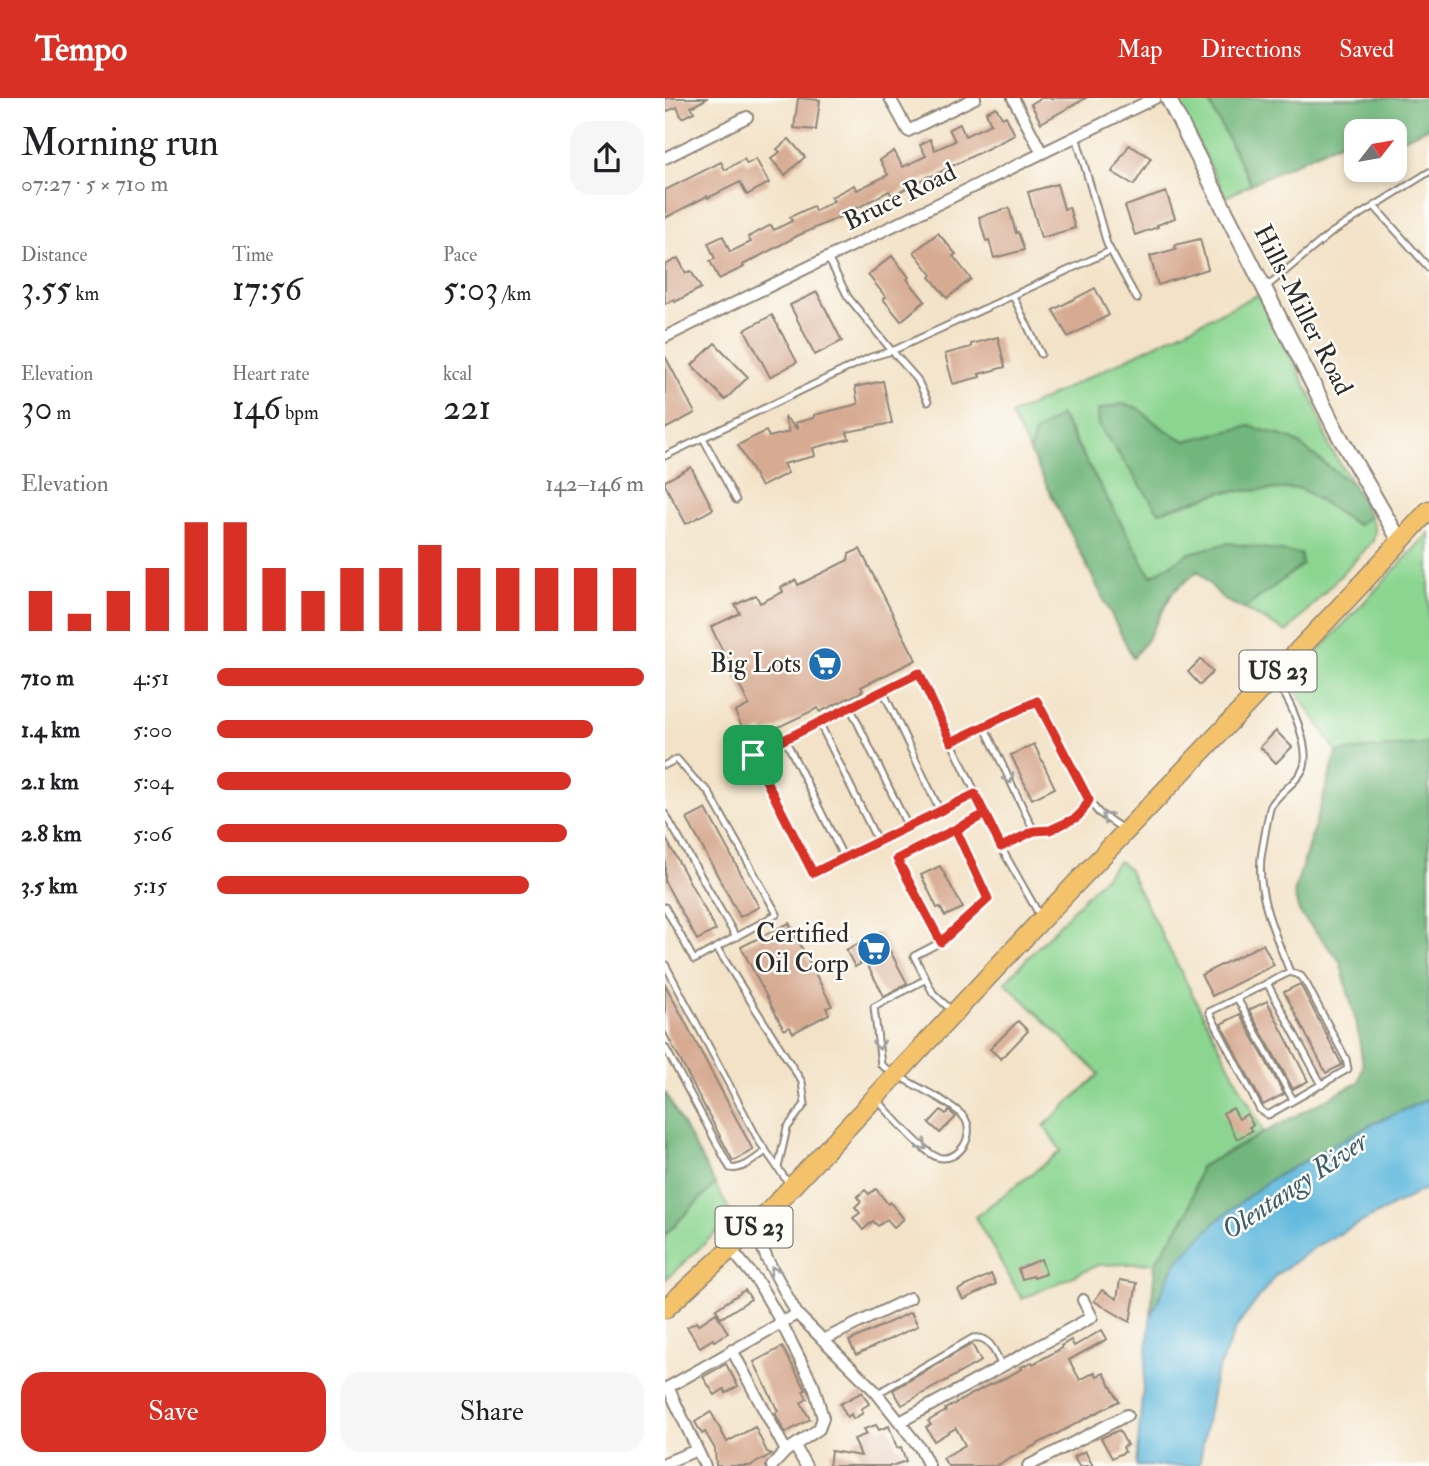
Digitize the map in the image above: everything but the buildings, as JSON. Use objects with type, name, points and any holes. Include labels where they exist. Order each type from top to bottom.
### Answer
[{"type":"highway","name":"US 23","points":[[665,1309],[754,1227],[1429,510]]},
{"type":"street","points":[[890,98],[908,131],[975,98]]},
{"type":"street","points":[[1013,98],[1042,153]]},
{"type":"street","name":"Bruce Road","points":[[665,337],[1155,98]]},
{"type":"street","name":"Hills-Miller Road","points":[[1168,98],[1337,432],[1400,541]]},
{"type":"street","points":[[665,158],[747,117]]},
{"type":"street","points":[[754,1227],[767,1259],[797,1314],[877,1393],[920,1448],[929,1466]]},
{"type":"street","points":[[731,1249],[758,1282],[781,1322],[814,1387],[823,1418],[820,1429],[790,1448],[772,1466]]},
{"type":"street","points":[[823,1340],[910,1298]]},
{"type":"street","points":[[900,1422],[1091,1317],[1083,1300]]},
{"type":"street","points":[[705,1466],[667,1388],[797,1314]]},
{"type":"street","points":[[731,1350],[790,1448],[806,1466]]},
{"type":"street","points":[[1028,1466],[1127,1415]]},
{"type":"street","points":[[665,1463],[697,1450]]},
{"type":"street","points":[[1053,1453],[1059,1466]]},
{"type":"lane","points":[[1076,136],[1107,244],[1137,299]]},
{"type":"lane","points":[[1265,287],[1331,233],[1429,172]]},
{"type":"lane","points":[[1374,206],[1429,268]]},
{"type":"lane","points":[[665,456],[871,357],[892,352],[1110,251]]},
{"type":"lane","points":[[828,257],[848,297],[917,379],[928,402]]},
{"type":"lane","points":[[1013,296],[1041,354]]},
{"type":"lane","points":[[703,438],[736,500]]},
{"type":"lane","points":[[975,794],[813,873],[753,755],[919,673],[1001,847],[1042,919]]},
{"type":"lane","points":[[1269,680],[1285,695],[1305,751],[1303,768],[1269,807],[1261,859],[1266,909],[1290,972]]},
{"type":"lane","points":[[883,691],[940,811]]},
{"type":"lane","points":[[951,742],[1037,701],[1089,800],[1099,813],[1125,831]]},
{"type":"lane","points":[[850,707],[908,827]]},
{"type":"lane","points":[[819,722],[878,842]]},
{"type":"lane","points":[[983,726],[1034,831]]},
{"type":"lane","points":[[785,739],[845,858]]},
{"type":"lane","points":[[665,765],[677,759],[708,791],[777,914],[694,960],[665,907]]},
{"type":"lane","points":[[1001,847],[1034,831],[1050,830],[1076,818],[1089,800]]},
{"type":"lane","points":[[665,814],[736,937]]},
{"type":"lane","points":[[941,942],[897,859],[985,814]]},
{"type":"lane","points":[[954,1013],[933,993],[914,956],[941,942],[988,899],[956,830]]},
{"type":"lane","points":[[717,948],[802,1082],[805,1104],[787,1128],[778,1168]]},
{"type":"lane","points":[[665,964],[759,1140],[791,1187]]},
{"type":"lane","points":[[1290,972],[1301,976],[1306,983],[1348,1069],[1268,1115],[1259,1110],[1209,1012],[1290,972]]},
{"type":"lane","points":[[875,1098],[927,1152],[938,1158],[951,1156],[961,1150],[968,1140],[970,1126],[963,1115],[881,1065],[874,1007],[926,979]]},
{"type":"lane","points":[[1267,983],[1322,1084]]},
{"type":"lane","points":[[1237,998],[1293,1100]]},
{"type":"lane","points":[[665,1047],[730,1168],[735,1170],[742,1167],[767,1151]]},
{"type":"lane","points":[[877,1393],[973,1338],[980,1337],[991,1344],[1002,1366]]},
{"type":"green space","points":[[1175,98],[1207,98],[1251,184],[1226,197]]},
{"type":"green space","points":[[1207,98],[1429,98],[1429,127],[1407,137],[1407,119],[1344,119],[1344,140],[1251,184]]},
{"type":"green space","points":[[1259,294],[1314,402],[1329,446],[1353,485],[1292,439],[1250,426],[1185,441],[1161,427],[1159,512],[1222,492],[1300,488],[1357,525],[1370,516],[1375,530],[1373,541],[1287,632],[1244,609],[1302,565],[1190,553],[1151,577],[1061,415],[1035,433],[1030,452],[1011,415]]},
{"type":"green space","points":[[1121,404],[1136,407],[1161,427],[1185,441],[1250,426],[1292,439],[1353,485],[1370,516],[1357,525],[1300,488],[1222,492],[1159,512],[1099,426],[1098,410]]},
{"type":"green space","points":[[1060,415],[1151,576],[1190,553],[1228,543],[1301,554],[1302,565],[1244,609],[1224,600],[1198,571],[1173,592],[1148,638],[1133,658],[1030,452],[1035,433]]},
{"type":"green space","points":[[1429,533],[1429,743],[1337,752],[1290,681]]},
{"type":"green space","points":[[1429,743],[1429,1099],[1372,1124],[1268,1181],[1176,1262],[1151,1315],[1155,1263],[1188,1212],[1200,1167],[1359,1082],[1363,1065],[1357,1026],[1340,961],[1299,912],[1294,893],[1337,752]]},
{"type":"green space","points":[[1119,861],[1128,869],[1264,1133],[1200,1167],[1188,1212],[1155,1263],[1098,1265],[1022,1299],[975,1217],[1061,1151],[1044,1126],[1099,1074],[1005,982]]},
{"type":"green space","points":[[665,1092],[715,1184],[665,1235]]},
{"type":"green space","points":[[715,1184],[733,1217],[665,1280],[665,1235]]},
{"type":"water","name":"Olentangy River","points":[[1429,1099],[1429,1187],[1318,1245],[1276,1275],[1236,1328],[1215,1377],[1199,1466],[1136,1466],[1151,1315],[1176,1262],[1218,1220],[1268,1181],[1372,1124]]},
{"type":"place","name":"Big Lots","points":[[825,664]]},
{"type":"place","name":"Certified Oil Corp","points":[[874,949]]},
{"type":"route","points":[[753,755],[813,873],[975,794],[985,814],[956,830],[988,899],[941,942],[897,859],[985,814],[1001,847],[1034,831],[1050,830],[1076,818],[1089,800],[1037,701],[951,742],[919,673],[753,755]]}]
